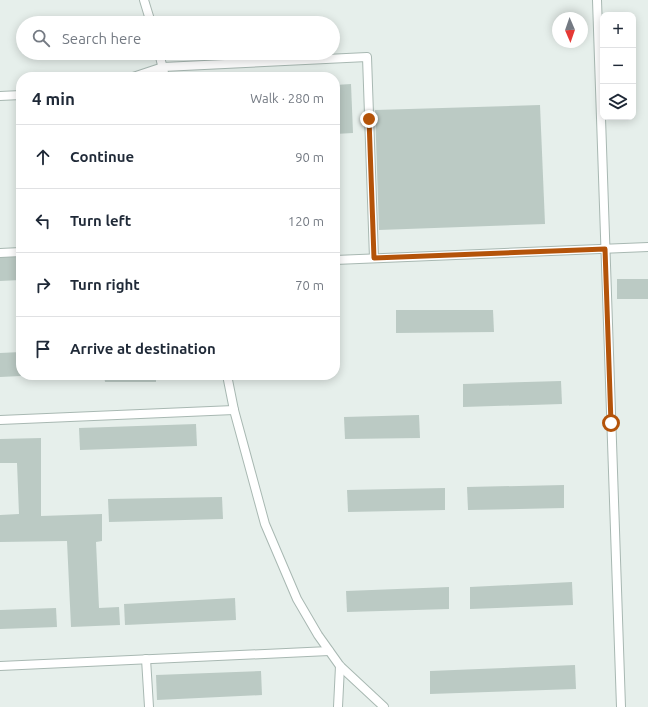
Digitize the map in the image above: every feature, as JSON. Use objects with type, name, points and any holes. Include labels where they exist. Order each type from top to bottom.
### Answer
[{"type":"lane","points":[[144,0],[149,16]]},
{"type":"lane","points":[[596,0],[621,707]]},
{"type":"lane","points":[[340,58],[367,57],[374,258]]},
{"type":"lane","points":[[161,60],[164,72]]},
{"type":"lane","points":[[148,72],[163,67],[306,60]]},
{"type":"lane","points":[[0,96],[16,95]]},
{"type":"lane","points":[[340,260],[648,247]]},
{"type":"lane","points":[[0,253],[16,252]]},
{"type":"lane","points":[[228,380],[234,410],[265,524],[297,599],[318,635],[340,666],[384,707]]},
{"type":"lane","points":[[0,420],[234,410]]},
{"type":"lane","points":[[0,666],[330,651]]},
{"type":"lane","points":[[146,659],[149,707]]},
{"type":"lane","points":[[338,707],[340,666]]},
{"type":"building","points":[[351,84],[353,133],[340,134],[340,85]]},
{"type":"building","points":[[540,105],[545,224],[379,230],[375,110]]},
{"type":"building","points":[[16,254],[16,280],[0,281],[0,255]]},
{"type":"building","points":[[617,279],[648,279],[648,299],[617,299]]},
{"type":"building","points":[[396,310],[493,310],[494,332],[396,333]]},
{"type":"building","points":[[16,352],[16,376],[0,377],[0,353]]},
{"type":"building","points":[[105,380],[156,380],[156,382],[105,382]]},
{"type":"building","points":[[561,381],[562,404],[463,407],[463,384]]},
{"type":"building","points":[[419,415],[420,438],[345,439],[344,417]]},
{"type":"building","points":[[196,424],[197,446],[80,450],[79,428]]},
{"type":"building","points":[[41,438],[41,516],[102,514],[102,541],[96,542],[99,608],[119,607],[120,625],[71,627],[67,541],[0,542],[0,515],[19,514],[17,463],[0,463],[0,439]]},
{"type":"building","points":[[564,485],[564,508],[468,510],[467,487]]},
{"type":"building","points":[[445,488],[445,510],[348,512],[347,490]]},
{"type":"building","points":[[222,497],[223,519],[109,522],[108,499]]},
{"type":"building","points":[[572,582],[573,605],[470,609],[470,587]]},
{"type":"building","points":[[449,587],[449,609],[347,612],[346,591]]},
{"type":"building","points":[[235,598],[236,620],[125,625],[124,604]]},
{"type":"building","points":[[56,608],[57,627],[0,629],[0,610]]},
{"type":"building","points":[[575,665],[576,689],[430,694],[430,671]]},
{"type":"building","points":[[261,671],[262,695],[157,700],[156,675]]},
{"type":"route","points":[[369,119],[374,258],[605,249],[611,423]]}]
